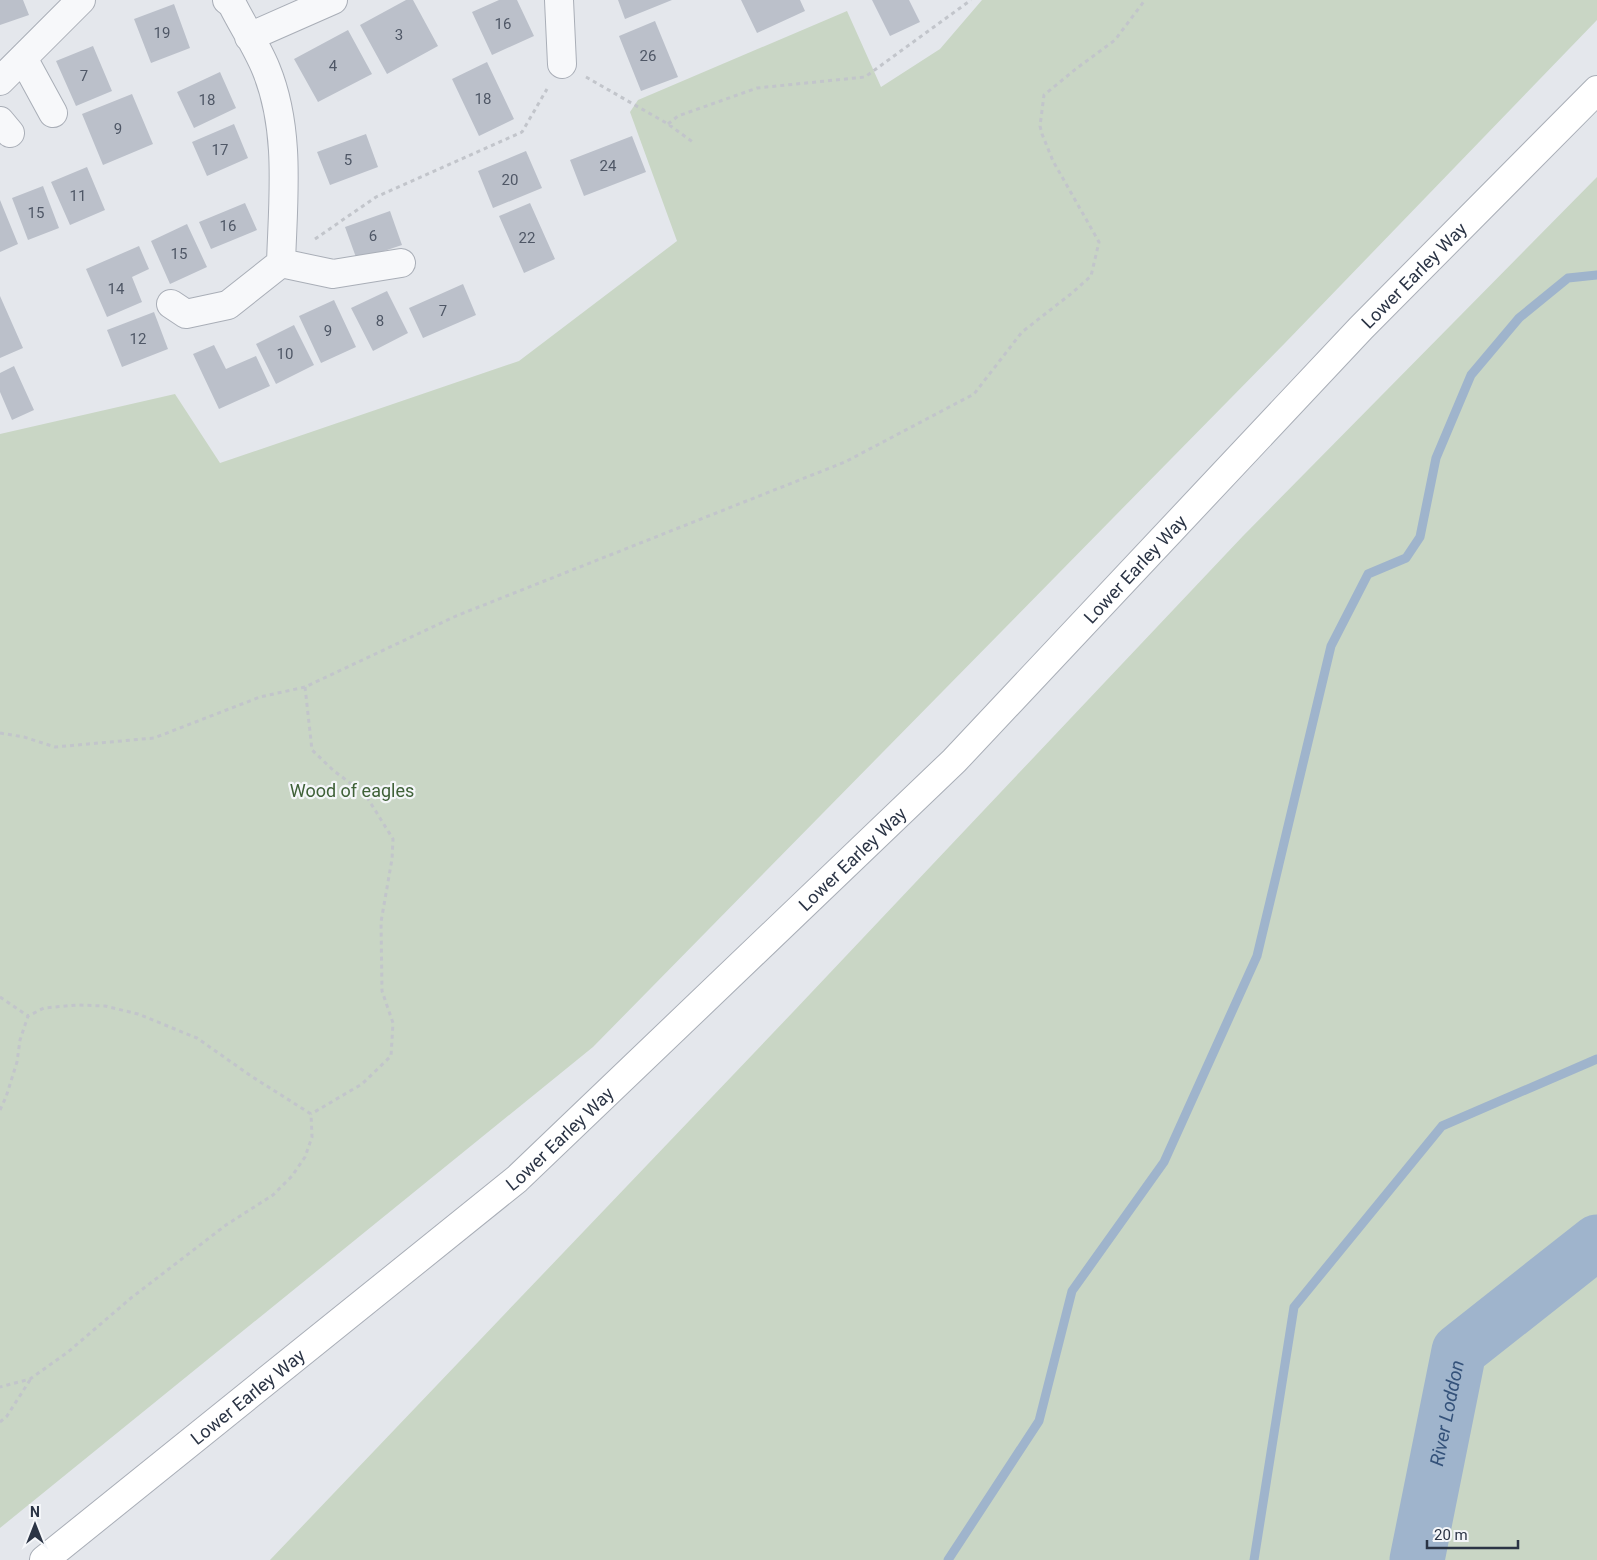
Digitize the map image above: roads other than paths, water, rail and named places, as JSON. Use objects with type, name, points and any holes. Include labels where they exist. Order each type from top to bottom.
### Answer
[{"type":"main road","name":"Lower Earley Way","points":[[44,1560],[517,1179],[954,761],[1361,328],[1597,90]]},
{"type":"street","points":[[0,81],[81,0]]},
{"type":"street","points":[[227,0],[232,4],[266,69],[278,110],[284,172],[281,263]]},
{"type":"street","points":[[249,37],[333,0]]},
{"type":"street","points":[[559,0],[562,64]]},
{"type":"street","points":[[24,58],[53,113]]},
{"type":"street","points":[[171,304],[186,314],[228,304],[281,263],[333,274],[400,264]]},
{"type":"waterway","points":[[948,1560],[1039,1421],[1072,1291],[1164,1162],[1257,956],[1331,646],[1368,574],[1406,558],[1420,537],[1436,458],[1471,375],[1519,318],[1568,278],[1597,275]]},
{"type":"waterway","points":[[1254,1560],[1294,1307],[1442,1126],[1597,1059]]},
{"type":"waterway","name":"River Loddon","points":[[1417,1560],[1459,1351],[1597,1242]]},
{"type":"park label","name":"Wood of eagles","points":[[352,790]]}]
